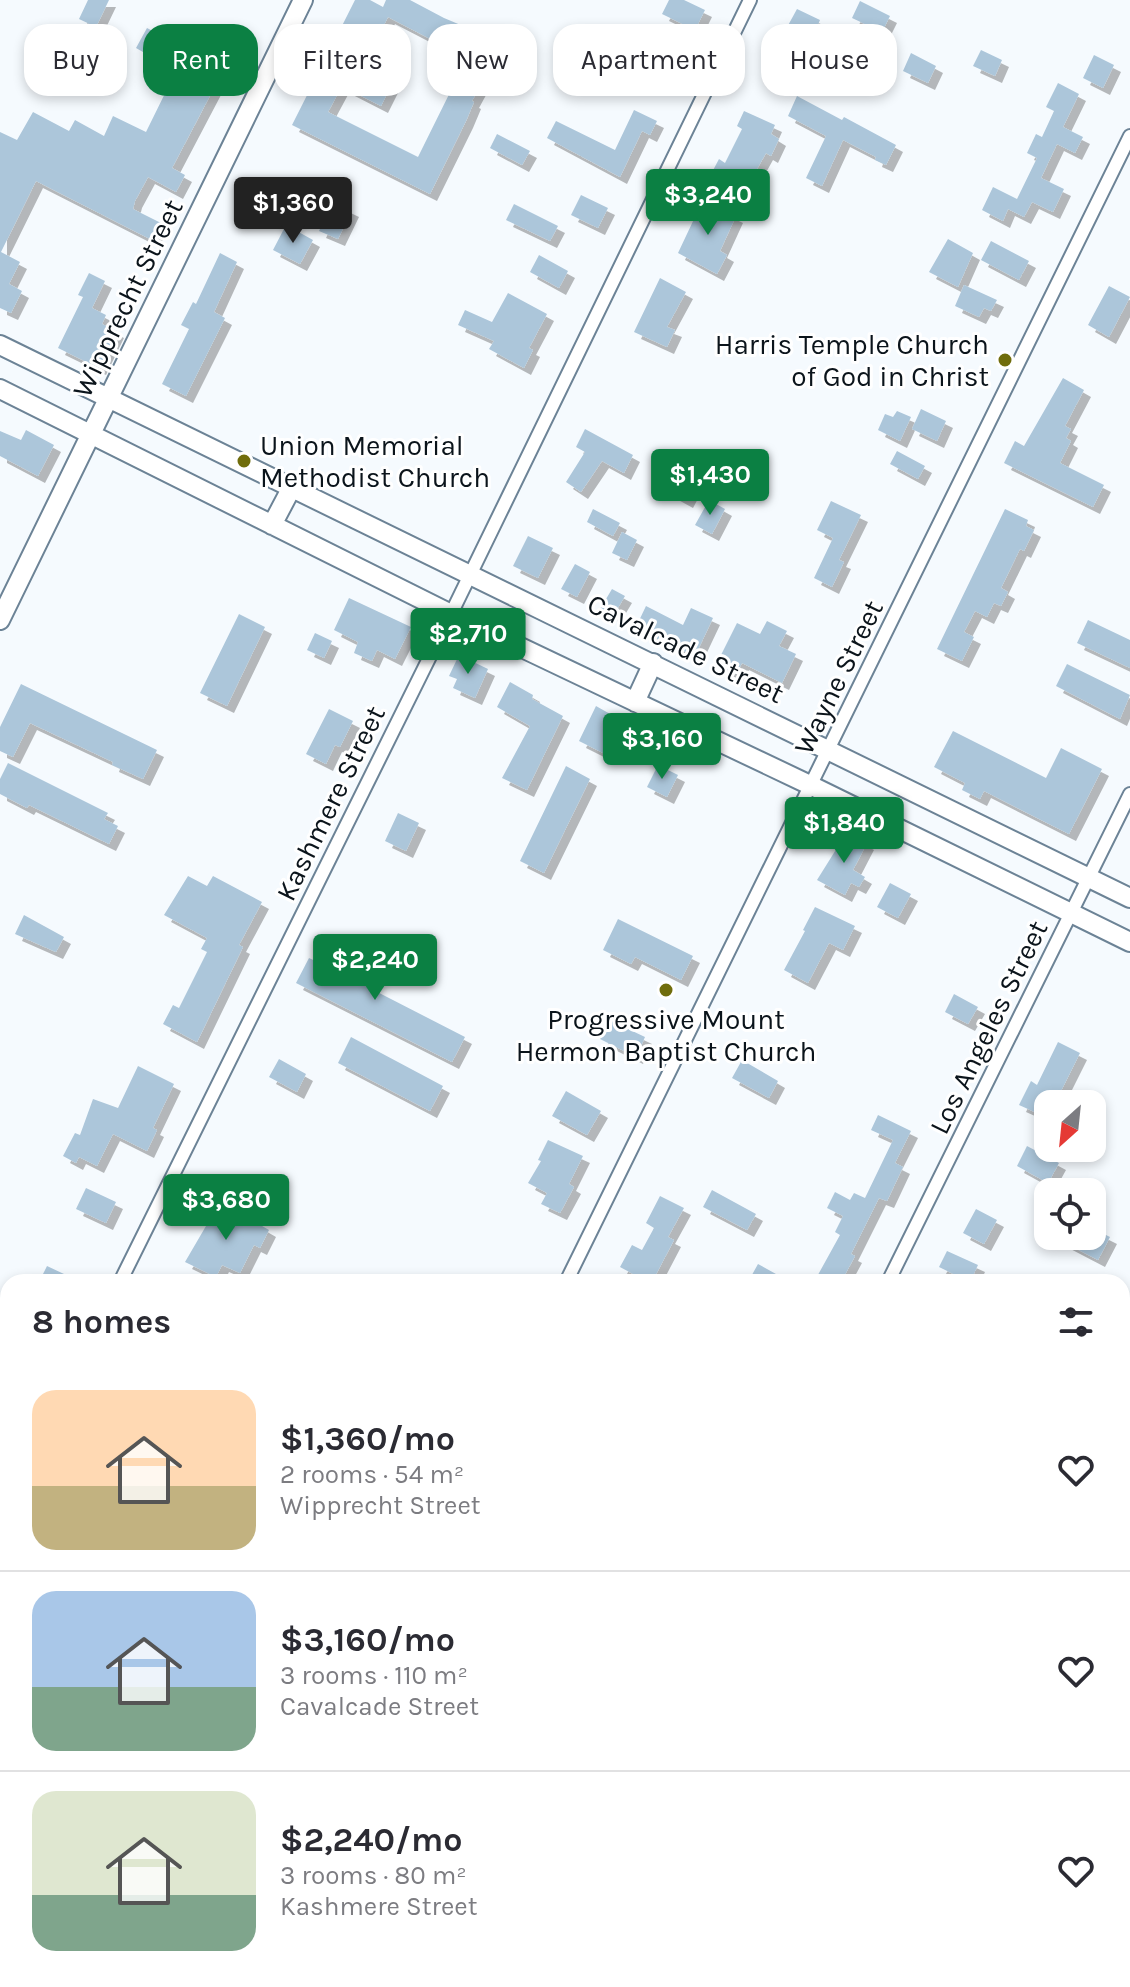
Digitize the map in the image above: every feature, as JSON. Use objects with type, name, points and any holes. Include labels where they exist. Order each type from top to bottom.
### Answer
[{"type":"main road","name":"Wipprecht Street","points":[[0,620],[303,0]]},
{"type":"main road","name":"Cavalcade Street","points":[[0,345],[1130,898]]},
{"type":"main road","points":[[0,389],[451,614],[1130,942]]},
{"type":"main road","points":[[272,525],[292,487]]},
{"type":"main road","points":[[635,702],[653,663]]},
{"type":"street","name":"Kashmere Street","points":[[124,1274],[471,574],[750,0]]},
{"type":"street","name":"Wayne Street","points":[[570,1274],[1130,136]]},
{"type":"street","name":"Los Angeles Street","points":[[892,1274],[1130,794]]},
{"type":"building","points":[[88,0],[109,0],[97,24],[79,19]]},
{"type":"building","points":[[355,0],[370,0],[383,7],[386,0],[410,0],[458,24],[427,24],[427,37],[411,29],[411,24],[401,24],[388,17],[384,24],[343,24]]},
{"type":"building","points":[[669,0],[684,0],[705,10],[698,24],[683,24],[662,14]]},
{"type":"building","points":[[860,1],[890,16],[886,24],[865,24],[852,18]]},
{"type":"building","points":[[797,9],[820,20],[818,24],[789,24]]},
{"type":"building","points":[[143,35],[143,52],[136,48]]},
{"type":"building","points":[[981,50],[1002,60],[995,76],[973,66]]},
{"type":"building","points":[[911,53],[936,66],[928,83],[903,71]]},
{"type":"building","points":[[1094,55],[1114,65],[1103,88],[1083,78]]},
{"type":"building","points":[[1058,83],[1079,94],[1063,127],[1083,137],[1075,153],[1057,144],[1041,178],[1064,189],[1053,212],[1032,202],[1024,217],[1008,209],[1003,221],[982,210],[993,187],[1017,199],[1037,158],[1027,153],[1036,134],[1042,137],[1054,111],[1046,107]]},
{"type":"building","points":[[164,96],[210,96],[172,168],[185,175],[176,192],[148,177],[135,201],[133,209],[161,223],[152,240],[36,181],[1,252],[20,262],[9,284],[22,291],[11,313],[0,308],[0,132],[17,140],[33,112],[69,131],[75,120],[104,136],[113,116],[146,132]]},
{"type":"building","points":[[307,96],[337,96],[328,112],[418,157],[448,96],[475,96],[466,121],[430,194],[292,125]]},
{"type":"building","points":[[362,96],[386,96],[381,106]]},
{"type":"building","points":[[797,96],[896,145],[886,165],[843,140],[822,186],[806,178],[826,136],[788,116]]},
{"type":"building","points":[[634,110],[657,121],[650,135],[642,131],[620,177],[547,138],[556,121],[615,150]]},
{"type":"building","points":[[744,111],[775,125],[771,134],[779,139],[771,156],[766,153],[743,194],[710,176],[719,159],[725,163],[742,129],[737,126]]},
{"type":"building","points":[[497,134],[530,151],[522,165],[490,148]]},
{"type":"building","points":[[276,180],[310,199],[299,218],[266,200]]},
{"type":"building","points":[[319,194],[352,210],[338,239],[319,231],[327,215],[313,208]]},
{"type":"building","points":[[581,195],[608,208],[598,228],[571,215]]},
{"type":"building","points":[[703,200],[736,216],[720,251],[727,255],[717,274],[678,253]]},
{"type":"building","points":[[514,204],[558,226],[550,241],[506,220]]},
{"type":"building","points":[[286,225],[313,240],[300,264],[273,250]]},
{"type":"building","points":[[948,239],[973,253],[958,287],[929,272]]},
{"type":"building","points":[[991,241],[1029,261],[1019,280],[981,260]]},
{"type":"building","points":[[220,253],[237,262],[214,312],[225,318],[186,396],[162,384],[189,329],[181,325],[193,302],[196,304]]},
{"type":"building","points":[[539,255],[568,271],[559,288],[530,272]]},
{"type":"building","points":[[89,273],[105,281],[92,308],[106,315],[102,324],[117,331],[99,368],[58,348],[83,297],[78,295]]},
{"type":"building","points":[[660,278],[686,292],[667,327],[675,330],[667,347],[634,332]]},
{"type":"building","points":[[964,285],[997,300],[991,311],[984,308],[979,317],[955,306]]},
{"type":"building","points":[[1109,286],[1130,297],[1109,337],[1088,325]]},
{"type":"building","points":[[508,293],[547,314],[529,348],[533,350],[524,368],[489,349],[494,341],[458,325],[465,310],[492,322]]},
{"type":"building","points":[[1063,378],[1084,390],[1065,426],[1071,429],[1066,438],[1071,441],[1060,463],[1104,485],[1093,507],[1004,463],[1015,441],[1024,446]]},
{"type":"building","points":[[921,409],[946,421],[937,441],[912,429]]},
{"type":"building","points":[[897,411],[911,417],[900,441],[878,430],[885,414],[893,417]]},
{"type":"building","points":[[585,429],[633,455],[624,473],[602,461],[581,492],[566,482],[585,452],[576,447]]},
{"type":"building","points":[[26,430],[54,445],[38,476],[0,456],[0,431],[21,440]]},
{"type":"building","points":[[897,451],[925,466],[918,479],[890,464]]},
{"type":"building","points":[[663,470],[694,486],[686,501],[655,484]]},
{"type":"building","points":[[709,500],[725,509],[712,534],[695,525]]},
{"type":"building","points":[[831,501],[861,515],[839,560],[844,562],[832,587],[814,578],[833,538],[817,530]]},
{"type":"building","points":[[593,509],[620,523],[613,536],[587,522]]},
{"type":"building","points":[[1005,509],[1028,520],[1026,526],[1034,530],[1024,551],[1020,549],[1001,588],[1008,592],[1001,606],[994,603],[987,617],[975,611],[964,632],[974,637],[962,661],[937,649]]},
{"type":"building","points":[[622,532],[637,540],[627,560],[612,553]]},
{"type":"building","points":[[528,536],[553,548],[538,578],[513,566]]},
{"type":"building","points":[[575,564],[590,572],[577,597],[561,589]]},
{"type":"building","points":[[612,589],[625,596],[613,616],[600,609]]},
{"type":"building","points":[[349,598],[411,627],[395,659],[377,650],[372,661],[354,653],[358,642],[334,630]]},
{"type":"building","points":[[646,606],[683,625],[691,608],[713,618],[695,656],[635,629]]},
{"type":"building","points":[[239,614],[265,627],[227,706],[200,693]]},
{"type":"building","points":[[1088,620],[1130,640],[1130,668],[1077,643]]},
{"type":"building","points":[[767,621],[787,631],[779,646],[796,654],[782,683],[742,663],[736,674],[716,665],[737,623],[760,634]]},
{"type":"building","points":[[315,633],[332,641],[324,658],[307,650]]},
{"type":"building","points":[[459,655],[488,669],[475,698],[453,688],[457,679],[449,676]]},
{"type":"building","points":[[1067,664],[1130,695],[1120,719],[1056,686]]},
{"type":"building","points":[[510,682],[533,695],[532,699],[563,716],[527,790],[502,778],[530,726],[497,707]]},
{"type":"building","points":[[21,684],[157,750],[143,779],[30,723],[13,757],[0,751],[0,727]]},
{"type":"building","points":[[596,706],[619,719],[603,753],[579,741]]},
{"type":"building","points":[[329,709],[353,721],[340,747],[335,745],[326,764],[306,754]]},
{"type":"building","points":[[953,731],[1046,778],[1061,748],[1102,769],[1069,834],[984,791],[980,799],[962,790],[965,783],[934,767]]},
{"type":"building","points":[[8,763],[108,813],[104,819],[118,826],[109,844],[0,794],[0,779]]},
{"type":"building","points":[[658,765],[678,775],[667,797],[647,787]]},
{"type":"building","points":[[566,766],[590,779],[544,873],[520,861]]},
{"type":"building","points":[[398,813],[419,823],[406,851],[385,841]]},
{"type":"building","points":[[847,832],[867,843],[853,870],[865,877],[859,887],[851,883],[845,895],[817,880]]},
{"type":"building","points":[[188,876],[207,886],[213,876],[262,902],[239,945],[243,947],[197,1042],[163,1024],[173,1005],[179,1008],[207,952],[201,949],[207,938],[164,915]]},
{"type":"building","points":[[890,883],[911,894],[898,918],[877,907]]},
{"type":"building","points":[[815,907],[855,926],[843,950],[829,943],[808,983],[784,970]]},
{"type":"building","points":[[24,915],[64,937],[56,952],[15,934]]},
{"type":"building","points":[[618,919],[693,956],[681,980],[635,957],[631,964],[603,950]]},
{"type":"building","points":[[341,937],[365,948],[350,978],[465,1037],[452,1062],[296,983],[309,958],[326,966]]},
{"type":"building","points":[[954,994],[978,1007],[968,1024],[945,1012]]},
{"type":"building","points":[[609,1020],[645,1037],[636,1057],[600,1039]]},
{"type":"building","points":[[351,1037],[443,1086],[430,1111],[338,1063]]},
{"type":"building","points":[[1058,1042],[1080,1053],[1062,1090],[1034,1090],[1034,1112],[1019,1105],[1031,1081],[1037,1085]]},
{"type":"building","points":[[279,1059],[306,1074],[297,1092],[269,1077]]},
{"type":"building","points":[[742,1060],[778,1081],[769,1098],[732,1078]]},
{"type":"building","points":[[138,1066],[174,1084],[153,1128],[157,1130],[147,1151],[113,1134],[97,1166],[79,1157],[76,1163],[63,1156],[75,1133],[80,1135],[93,1099],[118,1108]]},
{"type":"building","points":[[566,1091],[601,1111],[587,1135],[552,1116]]},
{"type":"building","points":[[878,1115],[911,1131],[895,1163],[903,1167],[887,1201],[879,1198],[851,1254],[855,1256],[845,1274],[818,1274],[840,1235],[835,1232],[843,1216],[827,1208],[835,1192],[850,1200],[854,1193],[865,1198],[893,1140],[871,1130]]},
{"type":"building","points":[[548,1140],[583,1156],[569,1184],[574,1187],[560,1213],[541,1204],[547,1193],[528,1183],[541,1161],[538,1160]]},
{"type":"building","points":[[1027,1146],[1034,1150],[1034,1162],[1059,1163],[1051,1178],[1039,1178],[1017,1166]]},
{"type":"building","points":[[86,1188],[116,1202],[106,1223],[76,1209]]},
{"type":"building","points":[[712,1190],[756,1214],[747,1230],[703,1207]]},
{"type":"building","points":[[660,1196],[684,1208],[668,1237],[674,1240],[656,1274],[633,1274],[620,1267],[632,1245],[642,1250],[654,1228],[646,1223]]},
{"type":"building","points":[[220,1202],[269,1230],[260,1248],[254,1245],[240,1273],[222,1265],[218,1274],[210,1274],[185,1262]]},
{"type":"building","points":[[976,1209],[997,1220],[984,1244],[963,1233]]},
{"type":"building","points":[[1079,1250],[1103,1250],[1098,1260]]},
{"type":"building","points":[[947,1251],[978,1265],[974,1274],[953,1274],[939,1267]]},
{"type":"building","points":[[758,1264],[776,1274],[752,1274]]},
{"type":"building","points":[[47,1266],[64,1274],[43,1274]]},
{"type":"place","name":"Harris Temple Church of God in Christ","points":[[1005,360]]},
{"type":"place","name":"Union Memorial Methodist Church","points":[[244,461]]},
{"type":"place","name":"Progressive Mount Hermon Baptist Church","points":[[666,990]]}]
